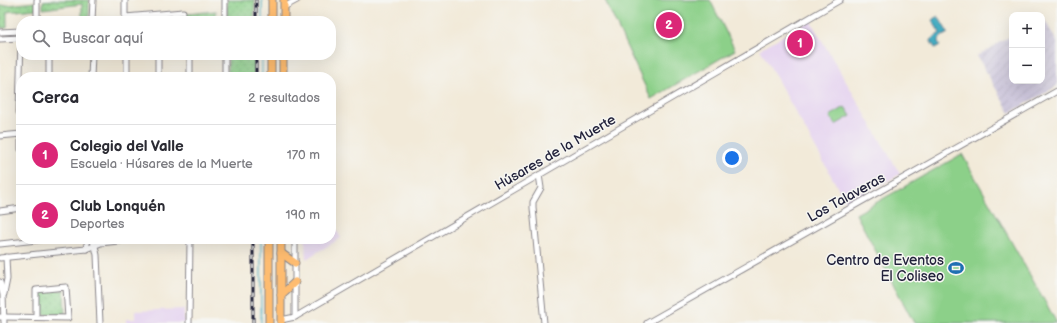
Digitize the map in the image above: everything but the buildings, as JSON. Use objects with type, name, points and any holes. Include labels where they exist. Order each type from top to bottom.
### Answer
[{"type":"main road","points":[[272,0],[272,16]]},
{"type":"main road","points":[[284,4],[284,16]]},
{"type":"main road","points":[[271,60],[271,72]]},
{"type":"main road","points":[[283,72],[284,60]]},
{"type":"main road","points":[[269,244],[269,323]]},
{"type":"main road","points":[[281,244],[281,322]]},
{"type":"main road","points":[[281,253],[295,263]]},
{"type":"main road","points":[[281,296],[295,282]]},
{"type":"street","points":[[37,0],[37,16]]},
{"type":"street","points":[[92,16],[93,0]]},
{"type":"street","points":[[125,0],[125,16]]},
{"type":"street","points":[[225,0],[225,16]]},
{"type":"street","points":[[284,4],[296,0]]},
{"type":"street","name":"Húsares de la Muerte","points":[[281,322],[295,317],[840,0]]},
{"type":"street","points":[[137,16],[183,12]]},
{"type":"street","points":[[0,32],[16,31]]},
{"type":"street","points":[[0,39],[16,38]]},
{"type":"street","points":[[20,60],[20,72]]},
{"type":"street","points":[[49,60],[49,72]]},
{"type":"street","points":[[91,72],[92,60]]},
{"type":"street","points":[[127,60],[127,72]]},
{"type":"street","points":[[158,60],[158,72]]},
{"type":"street","points":[[190,60],[190,72]]},
{"type":"street","points":[[225,60],[225,72]]},
{"type":"street","name":"Los Talaveras","points":[[647,323],[1057,91]]},
{"type":"street","points":[[0,136],[16,134]]},
{"type":"street","points":[[539,176],[541,188],[533,202],[532,208],[544,323]]},
{"type":"street","points":[[0,210],[16,208]]},
{"type":"street","points":[[0,244],[16,242]]},
{"type":"street","points":[[86,249],[87,244]]},
{"type":"street","points":[[0,258],[86,249],[99,244]]},
{"type":"street","points":[[189,323],[190,244]]},
{"type":"street","points":[[295,244],[295,317]]},
{"type":"street","points":[[95,246],[100,323]]},
{"type":"street","points":[[6,257],[7,279],[3,295],[2,319],[68,318],[66,287],[36,290],[36,318]]},
{"type":"street","points":[[0,282],[3,295]]},
{"type":"shaded area","points":[[810,20],[900,174],[847,204],[760,49]]},
{"type":"shaded area","points":[[1045,21],[1057,42],[1057,86],[1010,113],[977,56],[1009,37],[1009,84],[1045,84]]},
{"type":"shaded area","points":[[336,230],[341,238],[336,241]]},
{"type":"shaded area","points":[[305,244],[331,244],[306,259]]},
{"type":"shaded area","points":[[184,309],[184,323],[126,323],[126,319],[135,319],[135,311]]},
{"type":"green space","points":[[89,0],[89,16],[82,16],[82,4],[43,9],[43,1]]},
{"type":"green space","points":[[227,0],[255,0],[254,16],[227,16]]},
{"type":"green space","points":[[605,0],[710,0],[735,50],[651,99]]},
{"type":"green space","points":[[35,2],[36,9],[7,12],[7,28],[0,28],[0,6]]},
{"type":"green space","points":[[216,11],[216,16],[168,16]]},
{"type":"green space","points":[[228,60],[254,60],[254,72],[228,72]]},
{"type":"green space","points":[[845,107],[851,116],[835,125],[830,116]]},
{"type":"green space","name":"Centro de Eventos El Coliseo","points":[[962,154],[1057,323],[914,323],[856,214]]},
{"type":"green space","points":[[64,290],[65,314],[40,315],[39,291]]},
{"type":"water","points":[[938,16],[948,33],[941,37],[938,42],[940,45],[935,48],[930,40],[940,33],[932,20]]},
{"type":"waterway","points":[[262,0],[262,16]]},
{"type":"waterway","points":[[262,60],[262,72]]},
{"type":"waterway","points":[[261,244],[261,323]]},
{"type":"railway","points":[[256,0],[256,16]]},
{"type":"railway","points":[[256,60],[256,72]]},
{"type":"railway","points":[[253,244],[253,323]]},
{"type":"place","name":"Club Lonquén","points":[[669,25]]},
{"type":"place","name":"Colegio del Valle","points":[[800,43]]},
{"type":"place","name":"Centro de Eventos El Coliseo","points":[[956,268]]}]
